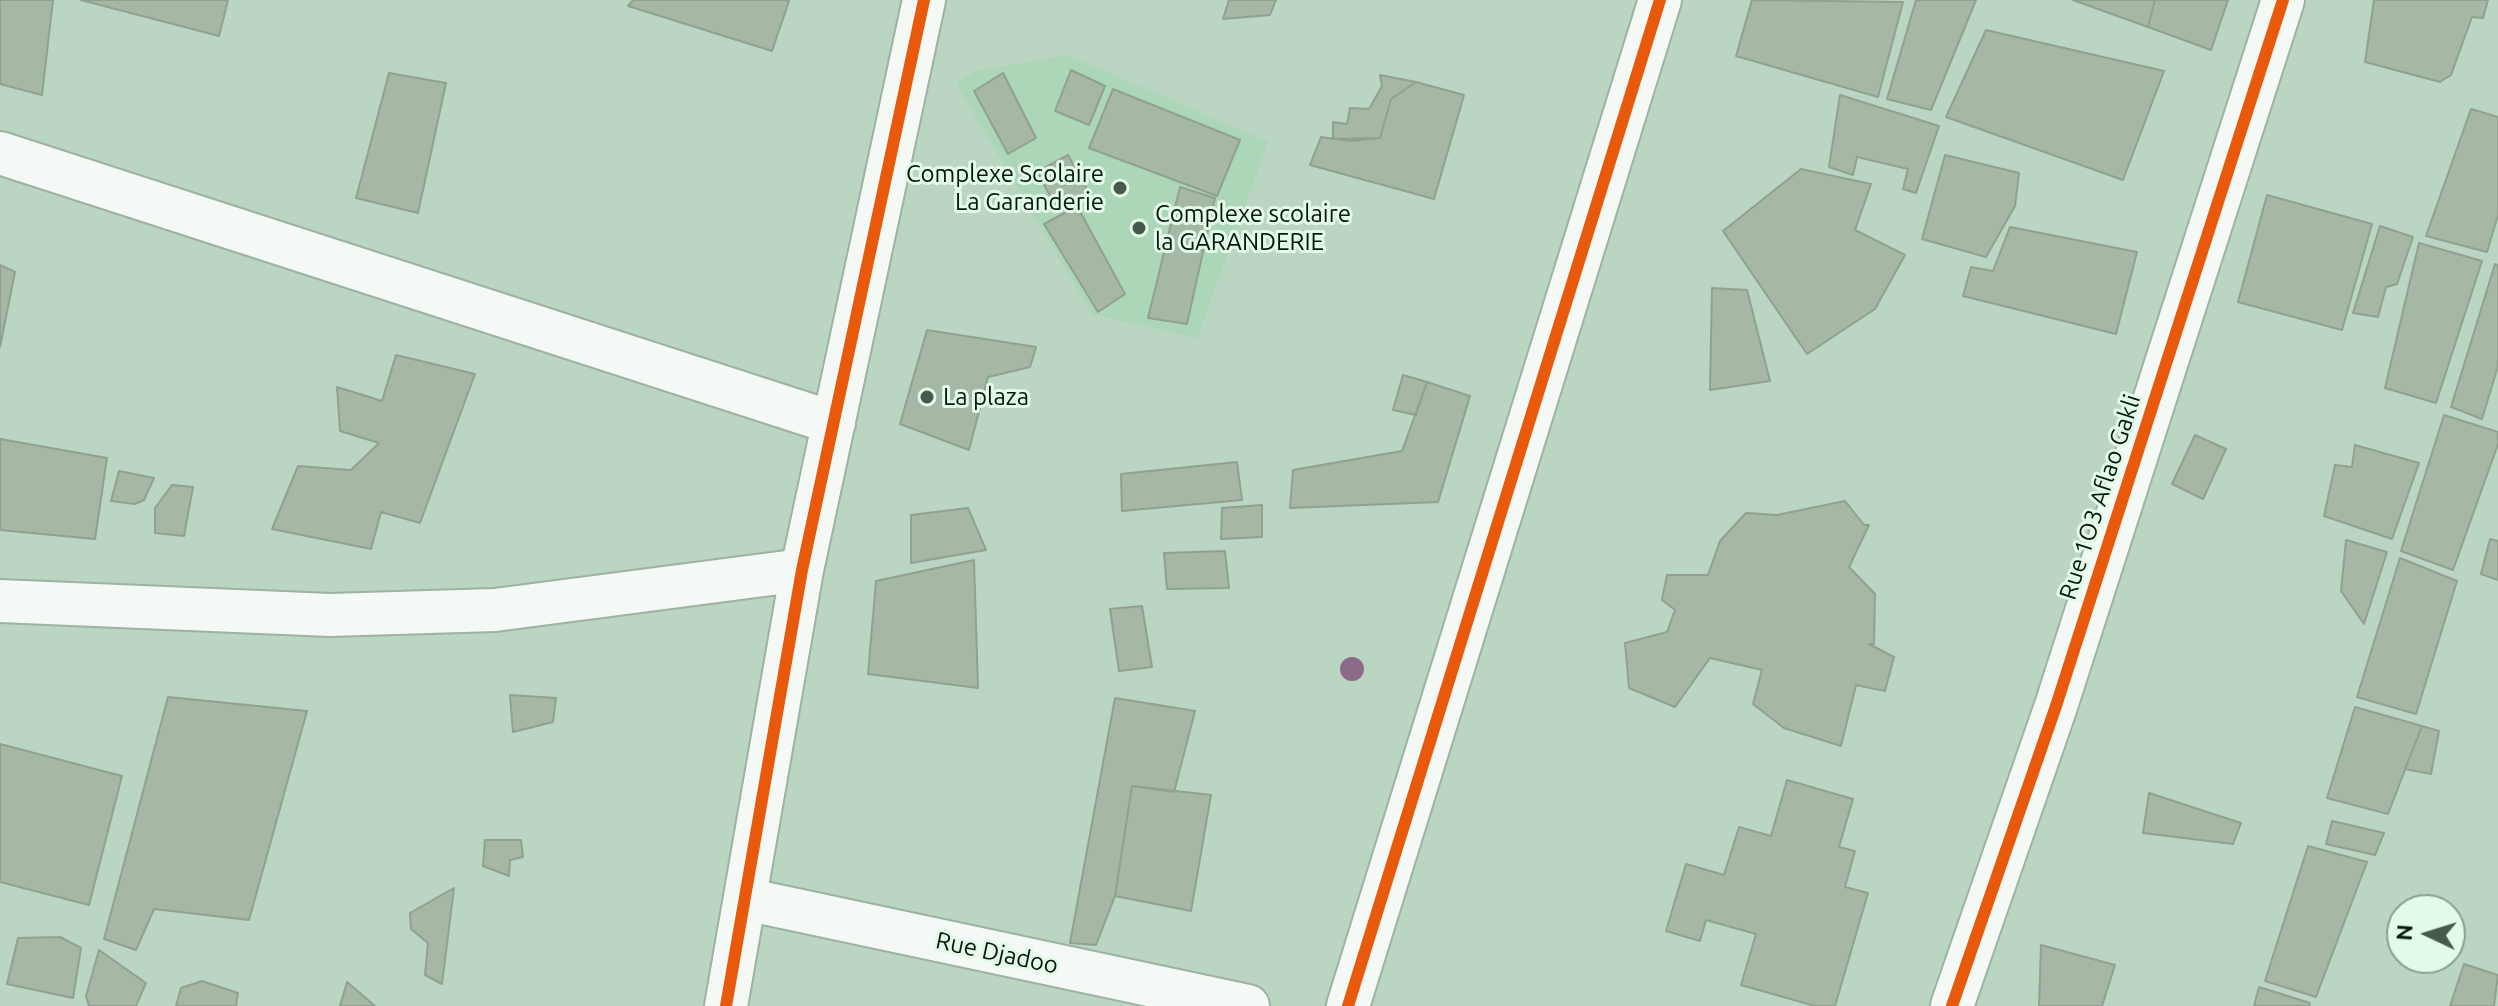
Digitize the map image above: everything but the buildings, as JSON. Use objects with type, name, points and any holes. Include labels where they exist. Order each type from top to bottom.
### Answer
[{"type":"street","points":[[726,1006],[802,570],[924,0]]},
{"type":"street","points":[[1348,1006],[1660,0]]},
{"type":"street","name":"Rue 1O3 Aflao Gakli","points":[[1952,1006],[2056,706],[2283,0]]},
{"type":"street","points":[[0,153],[834,423]]},
{"type":"street","points":[[0,601],[330,615],[495,610],[802,570]]},
{"type":"street","name":"Rue Djadoo","points":[[745,899],[1248,1006]]},
{"type":"shaded area","name":"Complexe scolaire la GARANDERIE","points":[[1068,55],[1268,142],[1197,338],[1092,314],[956,83],[977,71]]},
{"type":"cycle path","points":[[726,1006],[802,570],[924,0]]},
{"type":"cycle path","points":[[1348,1006],[1660,0]]},
{"type":"cycle path","points":[[1952,1006],[2056,706],[2283,0]]},
{"type":"place","name":"Complexe Scolaire La Garanderie","points":[[1120,188]]},
{"type":"place","name":"Complexe scolaire la GARANDERIE","points":[[1139,228]]},
{"type":"place","name":"La plaza","points":[[927,397]]}]
